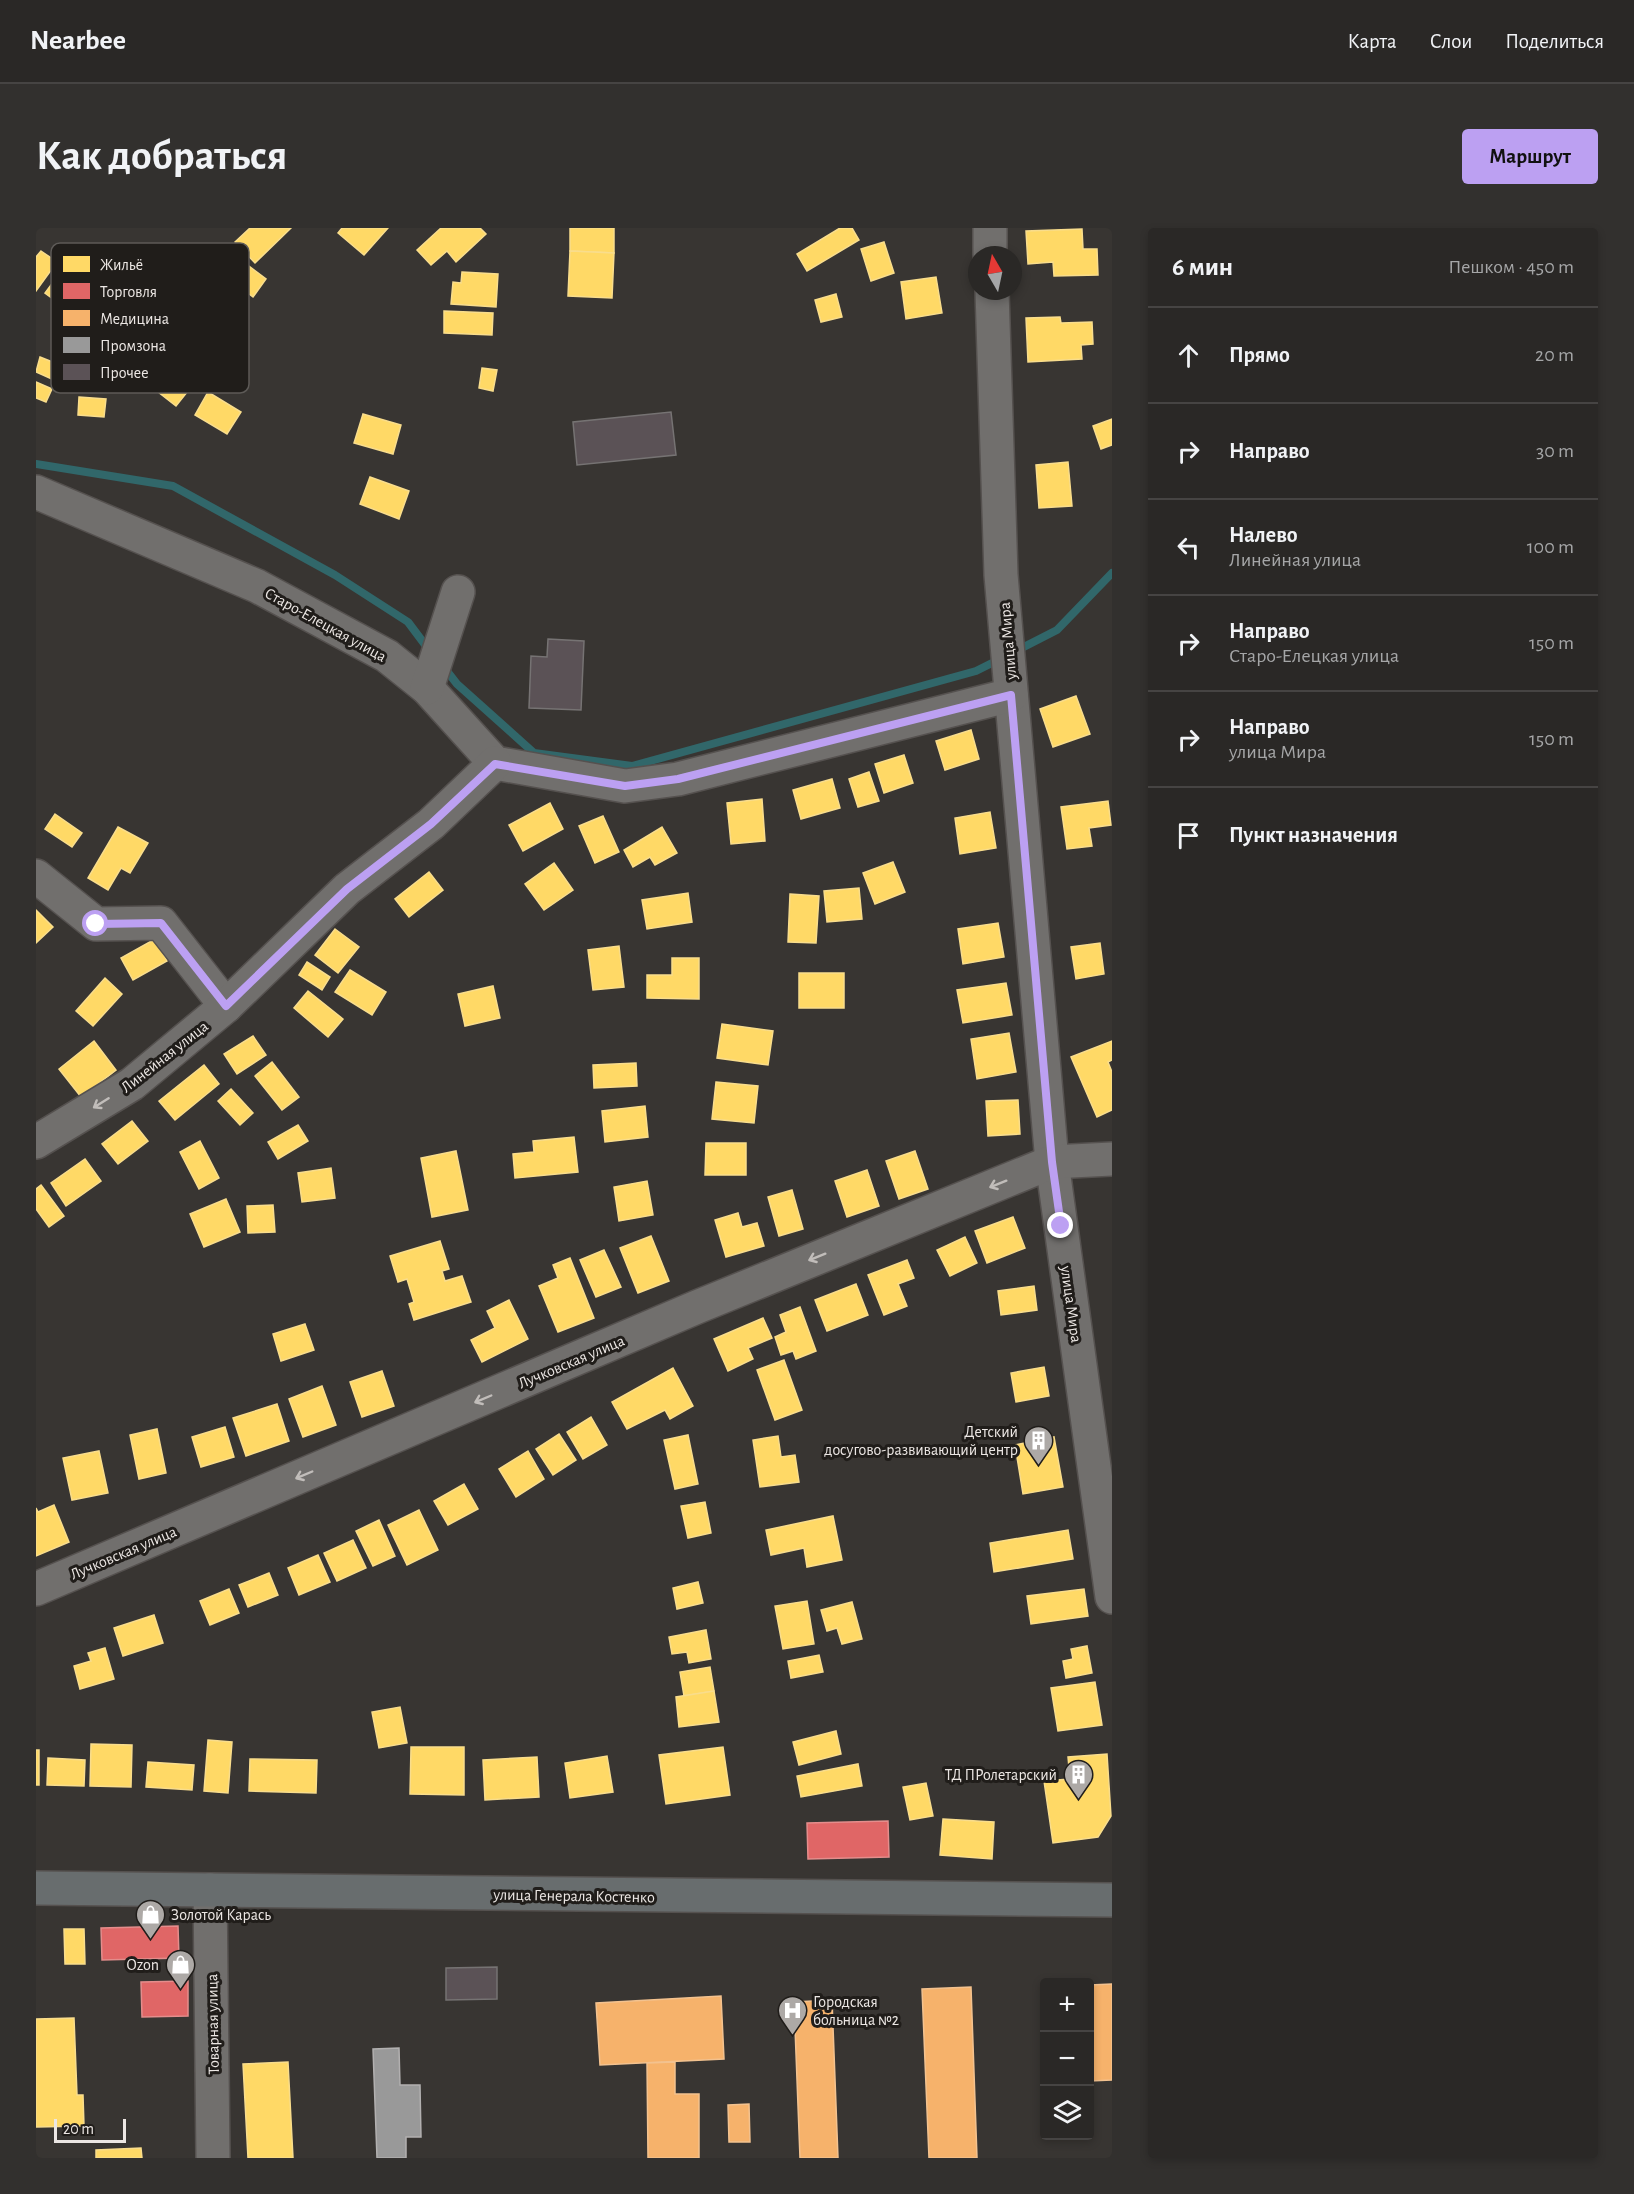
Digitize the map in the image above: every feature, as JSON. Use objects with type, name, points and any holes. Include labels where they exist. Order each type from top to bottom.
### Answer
[{"type":"main road","name":"улица Генерала Костенко","points":[[36,1888],[1112,1900]]},
{"type":"street","points":[[990,228],[990,246]]},
{"type":"street","name":"улица Мира","points":[[992,300],[1004,614],[1052,1162],[1112,1597]]},
{"type":"street","name":"Старо-Елецкая улица","points":[[36,492],[257,586],[387,656],[427,688],[495,764]]},
{"type":"street","points":[[427,688],[458,592]]},
{"type":"street","points":[[495,764],[625,786],[678,779],[1011,695]]},
{"type":"street","name":"Линейная улица","points":[[36,1142],[132,1083],[226,1006],[347,889],[431,824],[495,764]]},
{"type":"street","points":[[36,876],[96,924],[161,923],[226,1006]]},
{"type":"street","name":"Лучковская улица","points":[[36,1589],[696,1306],[1052,1162],[1112,1159]]},
{"type":"street","name":"Товарная улица","points":[[210,1890],[213,2158]]},
{"type":"building: Жильё","points":[[250,228],[291,228],[255,263],[249,257],[249,243],[235,242]]},
{"type":"building: Жильё","points":[[342,228],[388,228],[364,255],[338,233]]},
{"type":"building: Жильё","points":[[441,228],[480,228],[486,234],[456,262],[447,251],[431,265],[417,250]]},
{"type":"building: Жильё","points":[[570,228],[614,228],[614,253],[570,251]]},
{"type":"building: Жильё","points":[[840,228],[852,228],[859,240],[807,271],[797,254]]},
{"type":"building: Жильё","points":[[1082,229],[1083,249],[1097,249],[1098,275],[1054,276],[1053,262],[1028,264],[1026,231]]},
{"type":"building: Жильё","points":[[884,242],[894,273],[871,281],[861,249]]},
{"type":"building: Жильё","points":[[41,251],[51,258],[51,270],[36,291],[36,257]]},
{"type":"building: Жильё","points":[[570,251],[614,253],[612,298],[568,296]]},
{"type":"building: Жильё","points":[[249,266],[266,279],[253,297],[249,294]]},
{"type":"building: Жильё","points":[[462,272],[498,274],[496,307],[451,304],[453,282],[461,283]]},
{"type":"building: Жильё","points":[[936,277],[942,313],[906,319],[901,282]]},
{"type":"building: Жильё","points":[[51,285],[51,297],[45,293]]},
{"type":"building: Жильё","points":[[836,294],[842,317],[821,322],[815,300]]},
{"type":"building: Жильё","points":[[444,311],[493,313],[492,335],[444,333]]},
{"type":"building: Жильё","points":[[1060,317],[1061,323],[1092,322],[1093,344],[1081,345],[1082,359],[1028,362],[1026,318]]},
{"type":"building: Жильё","points":[[40,357],[51,361],[51,379],[36,372]]},
{"type":"building: Жильё","points":[[482,368],[497,370],[493,391],[479,388]]},
{"type":"building: Жильё","points":[[36,382],[51,389],[46,402],[36,398]]},
{"type":"building: Жильё","points":[[159,393],[186,393],[176,406]]},
{"type":"building: Жильё","points":[[207,393],[241,412],[227,434],[195,415]]},
{"type":"building: Жильё","points":[[79,397],[106,399],[104,417],[78,415]]},
{"type":"building: Жильё","points":[[363,414],[401,425],[393,454],[354,443]]},
{"type":"building: Жильё","points":[[1112,419],[1112,445],[1101,449],[1093,426]]},
{"type":"building: Жильё","points":[[1068,462],[1072,506],[1039,508],[1036,465]]},
{"type":"building: Жильё","points":[[370,477],[409,491],[399,519],[360,504]]},
{"type":"building: Жильё","points":[[1076,696],[1090,734],[1053,747],[1040,709]]},
{"type":"building: Жильё","points":[[971,730],[979,759],[945,770],[936,741]]},
{"type":"building: Жильё","points":[[904,755],[913,783],[884,793],[875,764]]},
{"type":"building: Жильё","points":[[869,772],[879,801],[858,807],[849,779]]},
{"type":"building: Жильё","points":[[832,779],[840,808],[801,819],[793,790]]},
{"type":"building: Жильё","points":[[762,799],[765,841],[731,844],[727,803]]},
{"type":"building: Жильё","points":[[1108,801],[1111,825],[1089,828],[1092,846],[1067,849],[1061,807]]},
{"type":"building: Жильё","points":[[550,803],[563,829],[523,851],[509,825]]},
{"type":"building: Жильё","points":[[990,812],[996,848],[960,854],[955,818]]},
{"type":"building: Жильё","points":[[55,814],[82,833],[72,847],[45,829]]},
{"type":"building: Жильё","points":[[603,816],[619,852],[595,863],[579,826]]},
{"type":"building: Жильё","points":[[118,827],[148,843],[130,873],[121,868],[108,890],[88,878]]},
{"type":"building: Жильё","points":[[662,827],[677,853],[655,865],[650,857],[633,867],[624,850]]},
{"type":"building: Жильё","points":[[893,862],[905,892],[875,904],[863,873]]},
{"type":"building: Жильё","points":[[554,863],[573,890],[544,910],[525,884]]},
{"type":"building: Жильё","points":[[429,872],[443,890],[409,917],[395,899]]},
{"type":"building: Жильё","points":[[859,888],[862,919],[827,922],[824,891]]},
{"type":"building: Жильё","points":[[688,893],[692,922],[647,929],[642,900]]},
{"type":"building: Жильё","points":[[790,894],[819,896],[816,943],[788,942]]},
{"type":"building: Жильё","points":[[36,910],[53,927],[36,943]]},
{"type":"building: Жильё","points":[[998,923],[1004,957],[963,964],[958,929]]},
{"type":"building: Жильё","points":[[335,929],[359,947],[338,973],[315,955]]},
{"type":"building: Жильё","points":[[155,939],[167,961],[133,980],[121,958]]},
{"type":"building: Жильё","points":[[1100,943],[1104,974],[1076,979],[1071,947]]},
{"type":"building: Жильё","points":[[619,946],[624,987],[593,990],[588,950]]},
{"type":"building: Жильё","points":[[672,958],[699,958],[699,999],[647,998],[647,975],[672,975]]},
{"type":"building: Жильё","points":[[307,962],[330,977],[322,990],[299,975]]},
{"type":"building: Жильё","points":[[350,970],[386,992],[372,1015],[335,992]]},
{"type":"building: Жильё","points":[[799,973],[844,973],[844,1008],[799,1008]]},
{"type":"building: Жильё","points":[[105,978],[122,994],[93,1026],[76,1011]]},
{"type":"building: Жильё","points":[[1006,983],[1012,1015],[963,1023],[957,990]]},
{"type":"building: Жильё","points":[[493,986],[500,1018],[465,1026],[458,994]]},
{"type":"building: Жильё","points":[[308,991],[343,1019],[328,1037],[294,1008]]},
{"type":"building: Жильё","points":[[722,1024],[773,1031],[768,1065],[717,1058]]},
{"type":"building: Жильё","points":[[1009,1033],[1016,1072],[977,1079],[971,1039]]},
{"type":"building: Жильё","points":[[253,1036],[266,1055],[237,1074],[224,1054]]},
{"type":"building: Жильё","points":[[94,1041],[116,1070],[81,1097],[59,1069]]},
{"type":"building: Жильё","points":[[1112,1041],[1112,1060],[1108,1062],[1112,1072],[1112,1110],[1097,1117],[1071,1057]]},
{"type":"building: Жильё","points":[[272,1062],[299,1097],[282,1110],[255,1076]]},
{"type":"building: Жильё","points":[[636,1063],[637,1086],[594,1088],[593,1065]]},
{"type":"building: Жильё","points":[[204,1065],[219,1084],[175,1120],[159,1101]]},
{"type":"building: Жильё","points":[[716,1082],[758,1086],[754,1123],[712,1119]]},
{"type":"building: Жильё","points":[[231,1089],[253,1113],[240,1125],[218,1101]]},
{"type":"building: Жильё","points":[[1018,1100],[1020,1134],[988,1136],[986,1101]]},
{"type":"building: Жильё","points":[[645,1106],[648,1137],[605,1142],[602,1111]]},
{"type":"building: Жильё","points":[[132,1121],[148,1141],[118,1164],[102,1144]]},
{"type":"building: Жильё","points":[[298,1125],[308,1141],[278,1159],[268,1142]]},
{"type":"building: Жильё","points":[[574,1137],[578,1172],[515,1178],[513,1154],[534,1152],[533,1141]]},
{"type":"building: Жильё","points":[[200,1141],[219,1178],[199,1189],[180,1152]]},
{"type":"building: Жильё","points":[[706,1143],[746,1143],[746,1175],[705,1175]]},
{"type":"building: Жильё","points":[[456,1151],[468,1210],[432,1217],[421,1158]]},
{"type":"building: Жильё","points":[[915,1151],[928,1189],[899,1199],[886,1161]]},
{"type":"building: Жильё","points":[[85,1159],[101,1181],[66,1206],[51,1183]]},
{"type":"building: Жильё","points":[[331,1168],[335,1198],[302,1202],[298,1173]]},
{"type":"building: Жильё","points":[[867,1170],[879,1206],[847,1217],[835,1181]]},
{"type":"building: Жильё","points":[[647,1181],[653,1215],[619,1221],[614,1187]]},
{"type":"building: Жильё","points":[[41,1185],[64,1216],[49,1227],[36,1209],[36,1189]]},
{"type":"building: Жильё","points":[[792,1190],[803,1229],[779,1236],[768,1197]]},
{"type":"building: Жильё","points":[[226,1199],[240,1232],[204,1247],[190,1214]]},
{"type":"building: Жильё","points":[[273,1205],[275,1232],[248,1233],[247,1206]]},
{"type":"building: Жильё","points":[[738,1213],[742,1227],[757,1223],[764,1246],[726,1257],[715,1220]]},
{"type":"building: Жильё","points":[[1013,1217],[1025,1248],[987,1263],[975,1231]]},
{"type":"building: Жильё","points":[[651,1236],[669,1281],[638,1293],[620,1248]]},
{"type":"building: Жильё","points":[[965,1237],[977,1263],[950,1276],[937,1250]]},
{"type":"building: Жильё","points":[[440,1241],[449,1269],[442,1271],[445,1281],[462,1276],[471,1302],[414,1320],[409,1304],[414,1302],[407,1279],[398,1282],[390,1256]]},
{"type":"building: Жильё","points":[[604,1250],[621,1287],[596,1297],[580,1260]]},
{"type":"building: Жильё","points":[[570,1258],[594,1318],[558,1332],[539,1286],[558,1278],[553,1265]]},
{"type":"building: Жильё","points":[[907,1260],[914,1278],[898,1284],[907,1306],[884,1315],[868,1275]]},
{"type":"building: Жильё","points":[[856,1284],[868,1315],[827,1331],[815,1300]]},
{"type":"building: Жильё","points":[[1034,1286],[1037,1310],[1001,1315],[998,1291]]},
{"type":"building: Жильё","points":[[509,1300],[528,1339],[482,1362],[471,1340],[495,1328],[487,1311]]},
{"type":"building: Жильё","points":[[800,1307],[816,1351],[796,1359],[793,1351],[781,1355],[775,1337],[786,1332],[780,1315]]},
{"type":"building: Жильё","points":[[763,1318],[772,1338],[748,1348],[753,1359],[728,1371],[714,1339]]},
{"type":"building: Жильё","points":[[305,1324],[314,1350],[281,1361],[273,1334]]},
{"type":"building: Жильё","points":[[784,1360],[802,1410],[775,1420],[757,1370]]},
{"type":"building: Жильё","points":[[1044,1367],[1049,1396],[1016,1402],[1011,1373]]},
{"type":"building: Жильё","points":[[673,1368],[693,1406],[670,1419],[665,1410],[627,1429],[612,1402]]},
{"type":"building: Жильё","points":[[382,1371],[394,1406],[362,1417],[350,1382]]},
{"type":"building: Жильё","points":[[322,1386],[336,1425],[303,1437],[289,1399]]},
{"type":"building: Жильё","points":[[277,1404],[289,1441],[246,1456],[233,1418]]},
{"type":"building: Жильё","points":[[591,1417],[607,1445],[583,1459],[567,1432]]},
{"type":"building: Жильё","points":[[225,1427],[234,1457],[201,1467],[192,1437]]},
{"type":"building: Жильё","points":[[157,1429],[166,1473],[139,1479],[130,1435]]},
{"type":"building: Жильё","points":[[559,1434],[576,1460],[553,1475],[536,1449]]},
{"type":"building: Жильё","points":[[688,1435],[698,1484],[675,1489],[664,1440]]},
{"type":"building: Жильё","points":[[778,1436],[781,1457],[795,1455],[799,1482],[760,1487],[753,1440]]},
{"type":"building: Жильё","name":"Детский досугово-развивающий центр","points":[[1054,1437],[1063,1487],[1023,1494],[1015,1445]]},
{"type":"building: Жильё","points":[[99,1451],[108,1493],[72,1500],[63,1458]]},
{"type":"building: Жильё","points":[[528,1451],[544,1479],[516,1497],[499,1469]]},
{"type":"building: Жильё","points":[[464,1484],[478,1509],[448,1525],[434,1501]]},
{"type":"building: Жильё","points":[[705,1502],[711,1533],[688,1538],[681,1506]]},
{"type":"building: Жильё","points":[[54,1505],[69,1542],[36,1556],[36,1508],[38,1512]]},
{"type":"building: Жильё","points":[[419,1510],[438,1550],[407,1565],[388,1525]]},
{"type":"building: Жильё","points":[[833,1516],[842,1560],[807,1567],[804,1548],[771,1555],[766,1530]]},
{"type":"building: Жильё","points":[[379,1520],[395,1556],[373,1566],[356,1531]]},
{"type":"building: Жильё","points":[[1068,1530],[1073,1559],[994,1572],[990,1543]]},
{"type":"building: Жильё","points":[[353,1540],[366,1568],[337,1581],[324,1553]]},
{"type":"building: Жильё","points":[[318,1555],[330,1582],[299,1595],[288,1568]]},
{"type":"building: Жильё","points":[[269,1573],[278,1595],[248,1607],[239,1585]]},
{"type":"building: Жильё","points":[[698,1582],[703,1603],[677,1609],[673,1588]]},
{"type":"building: Жильё","points":[[229,1589],[239,1613],[210,1625],[200,1601]]},
{"type":"building: Жильё","points":[[1084,1589],[1088,1616],[1031,1624],[1027,1596]]},
{"type":"building: Жильё","points":[[807,1601],[814,1644],[783,1649],[775,1606]]},
{"type":"building: Жильё","points":[[852,1602],[862,1639],[842,1644],[837,1628],[827,1631],[821,1610]]},
{"type":"building: Жильё","points":[[154,1615],[163,1643],[123,1656],[114,1628]]},
{"type":"building: Жильё","points":[[706,1630],[711,1659],[689,1663],[687,1652],[672,1654],[669,1637]]},
{"type":"building: Жильё","points":[[1087,1646],[1092,1673],[1066,1678],[1063,1661],[1073,1659],[1071,1649]]},
{"type":"building: Жильё","points":[[105,1648],[114,1679],[80,1689],[74,1666],[91,1661],[88,1653]]},
{"type":"building: Жильё","points":[[819,1655],[823,1672],[791,1678],[788,1661]]},
{"type":"building: Жильё","points":[[710,1667],[714,1691],[684,1696],[680,1672]]},
{"type":"building: Жильё","points":[[1095,1682],[1102,1725],[1058,1731],[1051,1688]]},
{"type":"building: Жильё","points":[[714,1691],[719,1722],[679,1727],[676,1697]]},
{"type":"building: Жильё","points":[[400,1707],[407,1743],[379,1748],[372,1712]]},
{"type":"building: Жильё","points":[[836,1731],[841,1754],[799,1765],[793,1742]]},
{"type":"building: Жильё","points":[[208,1740],[232,1742],[228,1793],[204,1791]]},
{"type":"building: Жильё","points":[[91,1744],[132,1745],[131,1787],[90,1786]]},
{"type":"building: Жильё","points":[[411,1747],[464,1747],[464,1795],[410,1794]]},
{"type":"building: Жильё","points":[[723,1747],[730,1795],[666,1804],[659,1755]]},
{"type":"building: Жильё","points":[[36,1750],[39,1750],[39,1785],[36,1785]]},
{"type":"building: Жильё","name":"ТД ПРолетарский","points":[[1107,1754],[1111,1816],[1098,1837],[1053,1843],[1044,1781],[1070,1779],[1068,1757]]},
{"type":"building: Жильё","points":[[607,1756],[613,1792],[570,1798],[565,1763]]},
{"type":"building: Жильё","points":[[537,1757],[539,1797],[485,1800],[483,1760]]},
{"type":"building: Жильё","points":[[48,1758],[85,1760],[84,1786],[47,1785]]},
{"type":"building: Жильё","points":[[250,1759],[317,1760],[316,1793],[249,1791]]},
{"type":"building: Жильё","points":[[148,1762],[194,1765],[192,1790],[146,1787]]},
{"type":"building: Жильё","points":[[858,1764],[862,1786],[801,1797],[797,1776]]},
{"type":"building: Жильё","points":[[926,1783],[933,1816],[910,1820],[903,1787]]},
{"type":"building: Жильё","points":[[943,1819],[994,1822],[992,1859],[940,1855]]},
{"type":"building: Жильё","points":[[64,1929],[84,1929],[85,1964],[65,1964]]},
{"type":"building: Жильё","points":[[74,2018],[77,2095],[83,2095],[84,2126],[36,2127],[36,2019]]},
{"type":"building: Жильё","points":[[288,2062],[293,2158],[248,2158],[243,2064]]},
{"type":"building: Жильё","points":[[141,2148],[142,2158],[96,2158],[96,2150]]},
{"type":"building: Торговля","points":[[888,1821],[889,1857],[808,1859],[807,1823]]},
{"type":"building: Торговля","points":[[178,1926],[179,1958],[102,1960],[101,1928]]},
{"type":"building: Торговля","points":[[188,1981],[188,2016],[142,2017],[141,1982]]},
{"type":"building: Медицина","points":[[1112,1984],[1112,2080],[1094,2081],[1094,1985]]},
{"type":"building: Медицина","points":[[971,1987],[977,2158],[929,2158],[922,1989]]},
{"type":"building: Медицина","points":[[721,1996],[724,2059],[600,2065],[596,2003]]},
{"type":"building: Медицина","points":[[832,2000],[838,2158],[800,2158],[794,2002]]},
{"type":"building: Медицина","points":[[675,2062],[675,2094],[699,2094],[699,2158],[648,2158],[647,2063]]},
{"type":"building: Медицина","points":[[749,2104],[750,2142],[729,2142],[728,2105]]},
{"type":"building: Промзона","points":[[399,2048],[400,2085],[420,2085],[421,2137],[406,2137],[406,2158],[377,2158],[373,2049]]},
{"type":"building: Прочее","points":[[671,412],[676,455],[577,465],[573,422]]},
{"type":"building: Прочее","points":[[548,639],[584,641],[581,710],[529,708],[531,656],[547,657]]},
{"type":"building: Прочее","points":[[497,1967],[497,1999],[446,2000],[446,1968]]},
{"type":"waterway","points":[[36,464],[173,486],[335,575],[408,622],[429,650]]},
{"type":"waterway","points":[[1016,651],[1057,630],[1112,573]]},
{"type":"waterway","points":[[443,666],[457,684],[534,753],[632,766],[976,671],[1000,659]]},
{"type":"place","name":"Детский досугово-развивающий центр","points":[[1039,1466]]},
{"type":"place","name":"ТД ПРолетарский","points":[[1078,1800]]},
{"type":"place","name":"Золотой Карась","points":[[150,1940]]},
{"type":"place","name":"Ozon","points":[[180,1990]]},
{"type":"place","name":"Городская больница №2","points":[[792,2036]]},
{"type":"route","points":[[96,924],[161,923],[226,1006],[347,889],[431,824],[495,764],[625,786],[678,779],[1011,695],[1052,1162],[1061,1226]]}]
